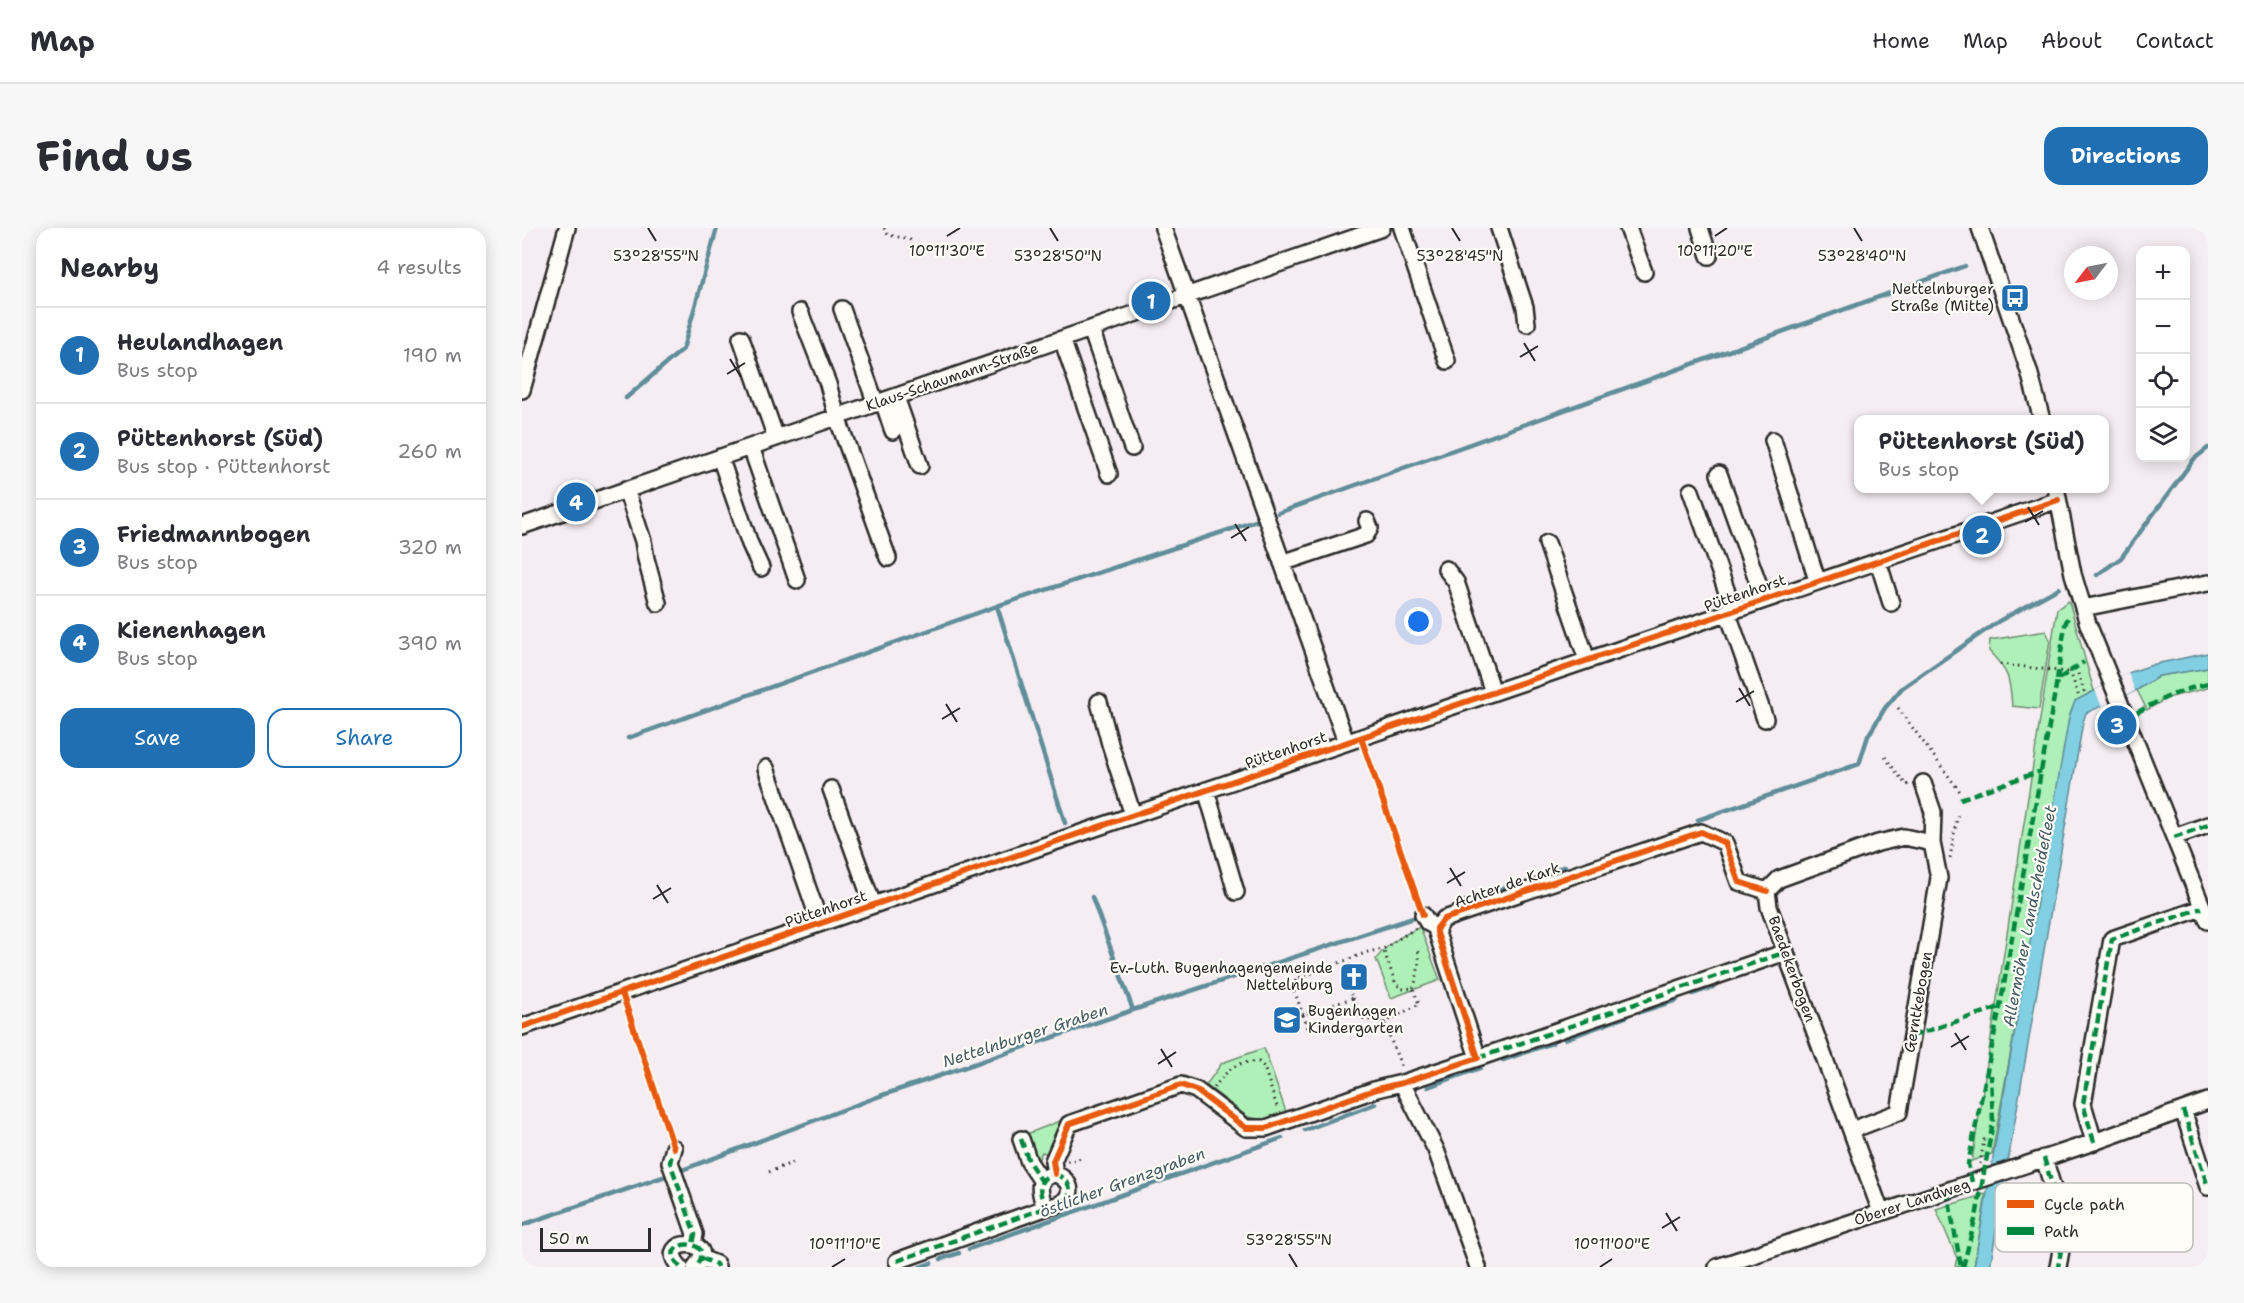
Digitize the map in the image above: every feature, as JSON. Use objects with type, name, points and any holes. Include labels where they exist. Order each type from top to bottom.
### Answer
[{"type":"street","points":[[522,390],[567,228]]},
{"type":"street","points":[[1163,228],[1346,742]]},
{"type":"street","name":"Klaus-Schaumann-Straße","points":[[522,526],[1382,228]]},
{"type":"street","points":[[1402,228],[1447,361]]},
{"type":"street","points":[[1499,228],[1525,307],[1527,324]]},
{"type":"street","points":[[1628,228],[1644,272]]},
{"type":"street","points":[[1700,228],[1709,256]]},
{"type":"street","points":[[1980,228],[2030,370],[2041,415]]},
{"type":"street","points":[[842,309],[885,401],[920,466]]},
{"type":"street","points":[[800,312],[828,384],[837,417],[888,558]]},
{"type":"street","points":[[1090,329],[1132,448]]},
{"type":"street","points":[[741,338],[776,438]]},
{"type":"street","points":[[1062,339],[1109,474]]},
{"type":"street","points":[[885,401],[893,430]]},
{"type":"street","points":[[1773,440],[1822,579]]},
{"type":"street","points":[[751,447],[797,580]]},
{"type":"street","points":[[720,457],[750,544],[761,568]]},
{"type":"street","points":[[1719,474],[1764,599]]},
{"type":"street","points":[[626,489],[644,541],[646,559],[658,603]]},
{"type":"street","points":[[1691,491],[1765,719]]},
{"type":"street","points":[[2057,494],[2073,574],[2083,608],[2110,682],[2205,914],[2112,939],[2083,1104],[2094,1142]]},
{"type":"street","name":"Püttenhorst","points":[[522,1027],[1206,790],[1878,561],[2057,494]]},
{"type":"street","points":[[1282,562],[1366,535],[1370,528],[1367,521]]},
{"type":"street","points":[[1812,535],[1822,579]]},
{"type":"street","points":[[1546,543],[1587,660]]},
{"type":"street","points":[[1878,561],[1891,603]]},
{"type":"street","points":[[1446,569],[1456,582],[1493,692]]},
{"type":"street","points":[[2083,608],[2208,583]]},
{"type":"street","points":[[1099,702],[1110,744],[1134,815]]},
{"type":"street","points":[[766,768],[820,923]]},
{"type":"street","name":"Gerntkebogen","points":[[1852,1130],[1899,1112],[1939,878],[1932,843],[1933,812],[1923,783]]},
{"type":"street","points":[[831,789],[873,905]]},
{"type":"street","points":[[1206,790],[1236,892]]},
{"type":"street","points":[[2174,837],[2208,825]]},
{"type":"street","name":"Achter de Kark","points":[[1429,922],[1444,919],[1701,832],[1725,843],[1739,882],[1767,891]]},
{"type":"street","points":[[1767,891],[1779,879],[1878,843],[1904,837],[1932,843]]},
{"type":"street","name":"Baedekerbogen","points":[[1767,891],[1769,907],[1881,1212]]},
{"type":"street","points":[[1429,922],[1478,1058]]},
{"type":"street","points":[[1044,1208],[1039,1185],[1048,1177],[1069,1124],[1181,1085],[1196,1090],[1246,1128],[1266,1128],[1786,952]]},
{"type":"street","points":[[1402,1083],[1436,1150],[1478,1267]]},
{"type":"street","name":"Oberer Landweg","points":[[1718,1267],[1881,1212],[1980,1172],[2010,1170],[2208,1101]]},
{"type":"street","points":[[2183,1110],[2208,1187]]},
{"type":"street","points":[[897,1262],[1044,1208],[1061,1204],[1069,1194],[1066,1179],[1048,1177],[1029,1162],[1021,1139]]},
{"type":"street","points":[[674,1148],[670,1162],[695,1234],[693,1244]]},
{"type":"street","points":[[2044,1158],[2052,1183]]},
{"type":"street","points":[[678,1267],[674,1254],[678,1247],[685,1243],[693,1244],[699,1250],[698,1263],[716,1264],[717,1267]]},
{"type":"street","points":[[2058,1267],[2061,1252]]},
{"type":"path","points":[[884,228],[888,235],[909,239],[914,243]]},
{"type":"path","points":[[2000,664],[2069,672],[2079,696]]},
{"type":"path","points":[[2076,668],[2085,694]]},
{"type":"path","points":[[1898,708],[1960,793]]},
{"type":"path","points":[[1939,878],[1950,858],[1958,812]]},
{"type":"path","points":[[1309,1031],[1293,987],[1296,979],[1368,952],[1383,949],[1429,922]]},
{"type":"path","points":[[1383,949],[1396,984],[1402,989],[1413,988]]},
{"type":"path","points":[[1351,993],[1360,1018],[1384,1023],[1419,1004],[1413,988],[1417,979],[1416,966],[1420,957],[1418,950]]},
{"type":"path","points":[[1303,1015],[1319,1007],[1353,998]]},
{"type":"path","points":[[1384,1023],[1402,1064],[1402,1083]]},
{"type":"path","points":[[1207,1098],[1226,1071],[1241,1064],[1259,1062],[1264,1067],[1282,1123]]},
{"type":"path","points":[[1980,1172],[1984,1140],[1990,1140]]},
{"type":"path","points":[[769,1172],[794,1162]]},
{"type":"green space","points":[[2069,601],[2094,691],[2075,701],[1992,1154],[1972,1161],[2057,609]]},
{"type":"green space","points":[[2046,631],[2050,640],[2039,709],[2012,706],[2007,676],[1989,651],[1990,640]]},
{"type":"green space","points":[[2208,668],[2208,688],[2167,698],[2147,710],[2137,690],[2159,676]]},
{"type":"green space","points":[[1420,927],[1440,980],[1391,998],[1376,959],[1396,940]]},
{"type":"green space","points":[[1264,1048],[1286,1112],[1265,1120],[1248,1117],[1206,1085],[1222,1063]]},
{"type":"green space","points":[[1062,1120],[1063,1126],[1049,1154],[1042,1152],[1037,1163],[1027,1134]]},
{"type":"green space","points":[[1986,1194],[1974,1267],[1955,1267],[1957,1258],[1936,1209]]},
{"type":"water","points":[[2208,653],[2208,668],[2159,676],[2137,690],[2086,713],[2004,1183],[1995,1183],[1995,1238],[1990,1267],[1974,1267],[2069,717],[2075,701],[2131,672],[2155,664]]},
{"type":"pier","points":[[2128,673],[2135,691],[2102,707],[2095,690]]},
{"type":"waterway","points":[[626,398],[683,349],[717,228]]},
{"type":"waterway","points":[[1278,513],[1965,266]]},
{"type":"waterway","points":[[2097,575],[2121,558],[2194,459],[2208,448]]},
{"type":"waterway","points":[[997,606],[1256,521]]},
{"type":"waterway","points":[[1698,820],[1859,764],[1868,736],[1885,708],[1902,688],[1999,621],[2059,588]]},
{"type":"waterway","points":[[628,738],[997,606],[1065,823]]},
{"type":"waterway","points":[[1540,875],[1565,866]]},
{"type":"waterway","points":[[1460,903],[1509,886]]},
{"type":"waterway","points":[[1092,897],[1133,1010]]},
{"type":"waterway","name":"Nettelnburger Graben","points":[[682,1170],[880,1096],[1413,918]]},
{"type":"waterway","points":[[1693,994],[1713,987]]},
{"type":"waterway","points":[[1640,1012],[1677,1000]]},
{"type":"waterway","points":[[1565,1039],[1626,1017]]},
{"type":"waterway","points":[[1503,1060],[1552,1043]]},
{"type":"waterway","points":[[1428,1087],[1480,1068]]},
{"type":"waterway","name":"östlicher Grenzgraben","points":[[1305,1130],[1375,1104]]},
{"type":"waterway","name":"östlicher Grenzgraben","points":[[969,1249],[1282,1138]]},
{"type":"waterway","name":"Nettelnburger Graben","points":[[522,1225],[663,1177]]},
{"type":"waterway","name":"östlicher Grenzgraben","points":[[941,1259],[959,1253]]},
{"type":"waterway","name":"östlicher Grenzgraben","points":[[920,1267],[931,1263]]},
{"type":"marked path","points":[[2057,680],[2065,625],[2069,614]]},
{"type":"marked path","points":[[1972,1182],[1968,1164],[2000,1007],[2057,680],[2084,662]]},
{"type":"marked path","points":[[2125,719],[2175,694],[2208,684]]},
{"type":"marked path","points":[[1960,799],[2041,771]]},
{"type":"marked path","points":[[2174,837],[2208,825]]},
{"type":"marked path","points":[[2094,1142],[2083,1104],[2112,939],[2202,908]]},
{"type":"marked path","points":[[1478,1058],[1786,952]]},
{"type":"marked path","points":[[1912,1036],[2000,1007]]},
{"type":"marked path","points":[[1963,1267],[1977,1212],[1993,1122],[1991,1075]]},
{"type":"marked path","points":[[2183,1110],[2208,1187]]},
{"type":"marked path","points":[[1021,1139],[1029,1162],[1041,1180]]},
{"type":"marked path","points":[[672,1144],[674,1148],[670,1162],[695,1234],[693,1244]]},
{"type":"marked path","points":[[2044,1158],[2052,1183]]},
{"type":"marked path","points":[[1055,1174],[1066,1181],[1070,1189],[1068,1197],[1062,1203],[1045,1208],[1040,1192],[1041,1183],[1048,1176],[1055,1174]]},
{"type":"marked path","points":[[1947,1190],[1961,1267]]},
{"type":"marked path","points":[[897,1261],[1045,1208]]},
{"type":"marked path","points":[[680,1267],[674,1257],[674,1250],[688,1244],[701,1250],[701,1257],[695,1267]]},
{"type":"marked path","points":[[2058,1267],[2061,1252]]},
{"type":"marked path","points":[[701,1258],[716,1264],[717,1267]]},
{"type":"cycle path","points":[[522,1027],[1075,835],[2058,500]]},
{"type":"cycle path","points":[[1361,738],[1423,915]]},
{"type":"cycle path","points":[[1055,1174],[1053,1161],[1069,1124],[1181,1085],[1196,1090],[1246,1128],[1266,1128],[1377,1089],[1478,1058],[1437,933],[1437,928],[1444,919],[1701,832],[1725,843],[1739,882],[1767,891]]},
{"type":"cycle path","points":[[622,993],[674,1148]]},
{"type":"place","name":"Nettelnburger Straße (Mitte)","points":[[2015,298]]},
{"type":"place","name":"Heulandhagen","points":[[1151,301]]},
{"type":"place","name":"Kienenhagen","points":[[576,502]]},
{"type":"place","name":"Püttenhorst (Süd)","points":[[1982,535]]},
{"type":"place","name":"Friedmannbogen","points":[[2117,725]]},
{"type":"place","name":"Ev.-Luth. Bugenhagengemeinde Nettelnburg","points":[[1354,977]]},
{"type":"place","name":"Bugenhagen Kindergarten","points":[[1287,1020]]},
{"type":"water label","name":"Allermöher Landscheidefleet","points":[[2029,916]]}]
